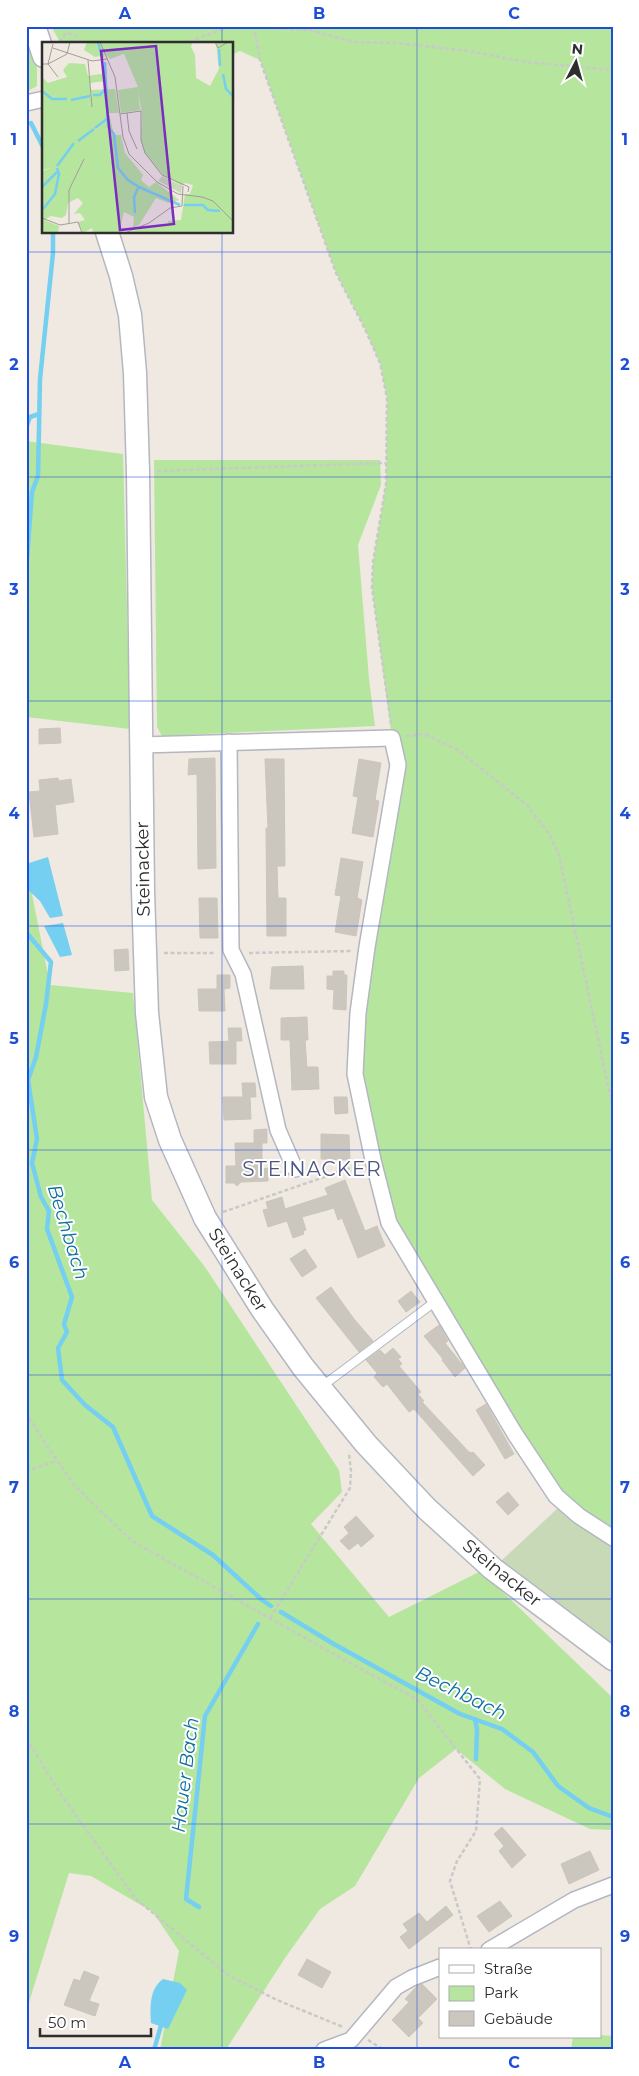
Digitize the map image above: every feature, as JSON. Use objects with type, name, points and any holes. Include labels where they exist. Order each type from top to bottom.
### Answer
[{"type":"main road","points":[[34,26],[42,50]]},
{"type":"main road","name":"Steinacker","points":[[109,234],[130,316],[135,373],[147,1013],[156,1096],[170,1140],[205,1218],[262,1309],[303,1367],[366,1444],[428,1509],[493,1569],[613,1659]]},
{"type":"street","points":[[26,103],[42,99]]},
{"type":"street","points":[[141,745],[392,738],[398,765],[366,950],[358,1013],[355,1074],[373,1160],[389,1223],[515,1434],[556,1496],[580,1516],[613,1538]]},
{"type":"street","points":[[230,742],[232,953],[243,974],[278,1130],[295,1169]]},
{"type":"street","points":[[492,1948],[574,1900],[613,1885]]},
{"type":"street","points":[[324,2050],[351,2040],[396,1987],[412,1978],[439,1968]]},
{"type":"lane","points":[[320,1388],[436,1301]]},
{"type":"path","points":[[188,42],[236,26]]},
{"type":"path","points":[[613,70],[526,62],[469,51],[397,42],[354,42],[309,30],[253,26],[260,60],[336,274],[365,328],[380,363],[387,398],[386,484],[373,562],[372,588],[392,738],[424,734],[458,750],[527,806],[549,834],[559,855],[613,1109]]},
{"type":"path","points":[[60,42],[66,33],[75,35],[80,42]]},
{"type":"path","points":[[138,472],[385,463]]},
{"type":"path","points":[[145,954],[366,950]]},
{"type":"path","points":[[205,1218],[373,1160]]},
{"type":"path","points":[[26,1412],[56,1461],[74,1485],[132,1541],[269,1619],[417,1699],[480,1779],[476,1831],[457,1861],[450,1881],[470,1948]]},
{"type":"path","points":[[269,1619],[350,1488],[351,1470],[346,1420]]},
{"type":"path","points":[[26,1472],[56,1461]]},
{"type":"path","points":[[26,1738],[64,1799],[136,1899],[228,1975],[277,2000],[358,2033]]},
{"type":"green space","points":[[26,26],[35,55],[37,86],[26,92]]},
{"type":"green space","points":[[51,26],[613,26],[613,1527],[566,1499],[389,1223],[355,1074],[398,765],[392,738],[372,588],[373,562],[386,484],[387,398],[380,363],[336,273],[260,60],[240,51],[234,54],[234,42],[60,42]]},
{"type":"green space","points":[[26,441],[123,454],[130,729],[26,717]]},
{"type":"green space","points":[[154,460],[380,460],[381,485],[358,545],[369,679],[375,726],[162,736],[157,727]]},
{"type":"green space","points":[[26,864],[50,985],[133,993],[152,1200],[205,1267],[339,1470],[342,1492],[311,1524],[389,1617],[481,1571],[613,1698],[613,1830],[590,1829],[505,1789],[456,1749],[419,1778],[355,1886],[320,1909],[285,1958],[227,2048],[220,2050],[160,2050],[179,1951],[153,1912],[91,1876],[69,1873],[26,2012]]},
{"type":"green space","points":[[557,1509],[613,1544],[613,1646],[532,1588],[501,1561]]},
{"type":"green space","points":[[613,2036],[613,2050],[571,2050],[573,2038]]},
{"type":"water","points":[[48,857],[63,916],[50,918],[40,901],[26,888],[26,864]]},
{"type":"water","points":[[63,923],[72,955],[60,957],[44,926]]},
{"type":"water","points":[[163,1979],[180,1983],[187,1990],[168,2029],[151,2023],[153,1993],[158,1983]]},
{"type":"building","points":[[60,728],[61,743],[39,744],[39,729]]},
{"type":"building","points":[[215,758],[216,868],[198,869],[197,774],[188,775],[189,759]]},
{"type":"building","points":[[265,759],[284,759],[285,866],[277,866],[278,898],[286,898],[286,936],[267,936],[266,828],[268,828]]},
{"type":"building","points":[[359,759],[381,763],[375,800],[379,801],[373,837],[352,833],[358,797],[353,796]]},
{"type":"building","points":[[58,778],[59,781],[71,779],[74,802],[55,805],[58,834],[34,837],[29,792],[40,791],[39,780]]},
{"type":"building","points":[[341,858],[363,862],[357,898],[362,900],[356,936],[335,932],[341,896],[335,895]]},
{"type":"building","points":[[199,898],[217,898],[218,938],[200,938]]},
{"type":"building","points":[[128,949],[129,970],[115,971],[114,950]]},
{"type":"building","points":[[303,966],[304,989],[270,989],[272,967]]},
{"type":"building","points":[[333,971],[344,971],[344,975],[347,975],[346,1010],[333,1009],[334,990],[327,989],[327,976],[333,976]]},
{"type":"building","points":[[217,975],[230,975],[230,988],[224,989],[225,1011],[199,1011],[198,989],[217,989]]},
{"type":"building","points":[[307,1017],[308,1040],[305,1040],[307,1067],[318,1067],[319,1089],[292,1090],[290,1040],[281,1040],[281,1018]]},
{"type":"building","points":[[228,1028],[241,1028],[242,1041],[229,1041]]},
{"type":"building","points":[[236,1041],[236,1064],[210,1064],[209,1042]]},
{"type":"building","points":[[242,1083],[255,1083],[256,1097],[243,1097]]},
{"type":"building","points":[[223,1097],[250,1097],[251,1119],[224,1120]]},
{"type":"building","points":[[334,1097],[347,1097],[348,1113],[335,1114]]},
{"type":"building","points":[[267,1129],[267,1143],[254,1143],[254,1130]]},
{"type":"building","points":[[321,1134],[349,1135],[350,1160],[321,1159]]},
{"type":"building","points":[[235,1143],[262,1143],[262,1169],[268,1168],[268,1181],[241,1182],[237,1186],[234,1183],[226,1183],[226,1166],[236,1166]]},
{"type":"building","points":[[345,1180],[365,1231],[377,1226],[385,1246],[358,1258],[342,1218],[338,1220],[334,1208],[302,1217],[306,1230],[303,1231],[304,1234],[293,1238],[287,1221],[268,1227],[263,1210],[268,1209],[266,1202],[282,1197],[285,1209],[328,1195],[325,1188]]},
{"type":"building","points":[[305,1249],[317,1267],[302,1277],[290,1259]]},
{"type":"building","points":[[331,1287],[373,1341],[359,1352],[316,1298]]},
{"type":"building","points":[[411,1291],[420,1302],[406,1312],[398,1301]]},
{"type":"building","points":[[439,1325],[448,1341],[445,1343],[465,1368],[455,1377],[424,1336]]},
{"type":"building","points":[[393,1348],[401,1357],[398,1359],[402,1364],[399,1366],[421,1392],[418,1394],[424,1401],[422,1402],[468,1451],[473,1452],[485,1465],[473,1476],[414,1409],[409,1412],[387,1384],[383,1387],[374,1377],[377,1373],[366,1360],[380,1350],[385,1355]]},
{"type":"building","points":[[486,1404],[514,1454],[505,1459],[476,1410]]},
{"type":"building","points":[[508,1492],[519,1505],[508,1515],[496,1502]]},
{"type":"building","points":[[356,1516],[374,1536],[361,1547],[358,1543],[349,1550],[340,1541],[349,1533],[344,1527]]},
{"type":"building","points":[[502,1827],[526,1855],[512,1868],[499,1851],[504,1846],[494,1834]]},
{"type":"building","points":[[590,1851],[599,1870],[569,1884],[561,1864]]},
{"type":"building","points":[[500,1901],[512,1916],[489,1932],[477,1916]]},
{"type":"building","points":[[446,1906],[453,1915],[409,1949],[400,1937],[408,1931],[403,1924],[419,1913],[427,1922]]},
{"type":"building","points":[[307,1959],[331,1972],[322,1988],[298,1975]]},
{"type":"building","points":[[84,1971],[99,1977],[89,2001],[99,2004],[95,2016],[64,2005],[74,1979],[80,1981]]},
{"type":"building","points":[[422,1984],[437,1999],[418,2018],[423,2023],[409,2037],[392,2020],[409,2002],[405,1999],[417,1986]]},
{"type":"waterway","name":"Bechbach","points":[[31,123],[42,145]]},
{"type":"waterway","name":"Bechbach","points":[[26,572],[32,492],[38,476],[40,379],[53,253],[53,234]]},
{"type":"waterway","points":[[26,428],[30,417],[39,414]]},
{"type":"waterway","name":"Bechbach","points":[[26,932],[51,962],[46,1004],[36,1057],[28,1080],[37,1139],[32,1163],[41,1197],[49,1211],[47,1229],[72,1297],[64,1324],[67,1332],[58,1348],[62,1380],[85,1405],[113,1427],[152,1516],[213,1555],[271,1606]]},
{"type":"waterway","name":"Bechbach","points":[[281,1612],[332,1643],[460,1714],[502,1729],[533,1752],[558,1786],[589,1808],[613,1817]]},
{"type":"waterway","name":"Hauer Bach","points":[[199,1907],[186,1899],[205,1716],[258,1624]]},
{"type":"waterway","points":[[475,1719],[477,1729],[476,1759]]},
{"type":"waterway","name":"Hauer Bach","points":[[154,2050],[162,2022]]},
{"type":"district","name":"STEINACKER","points":[[312,1169]]}]
